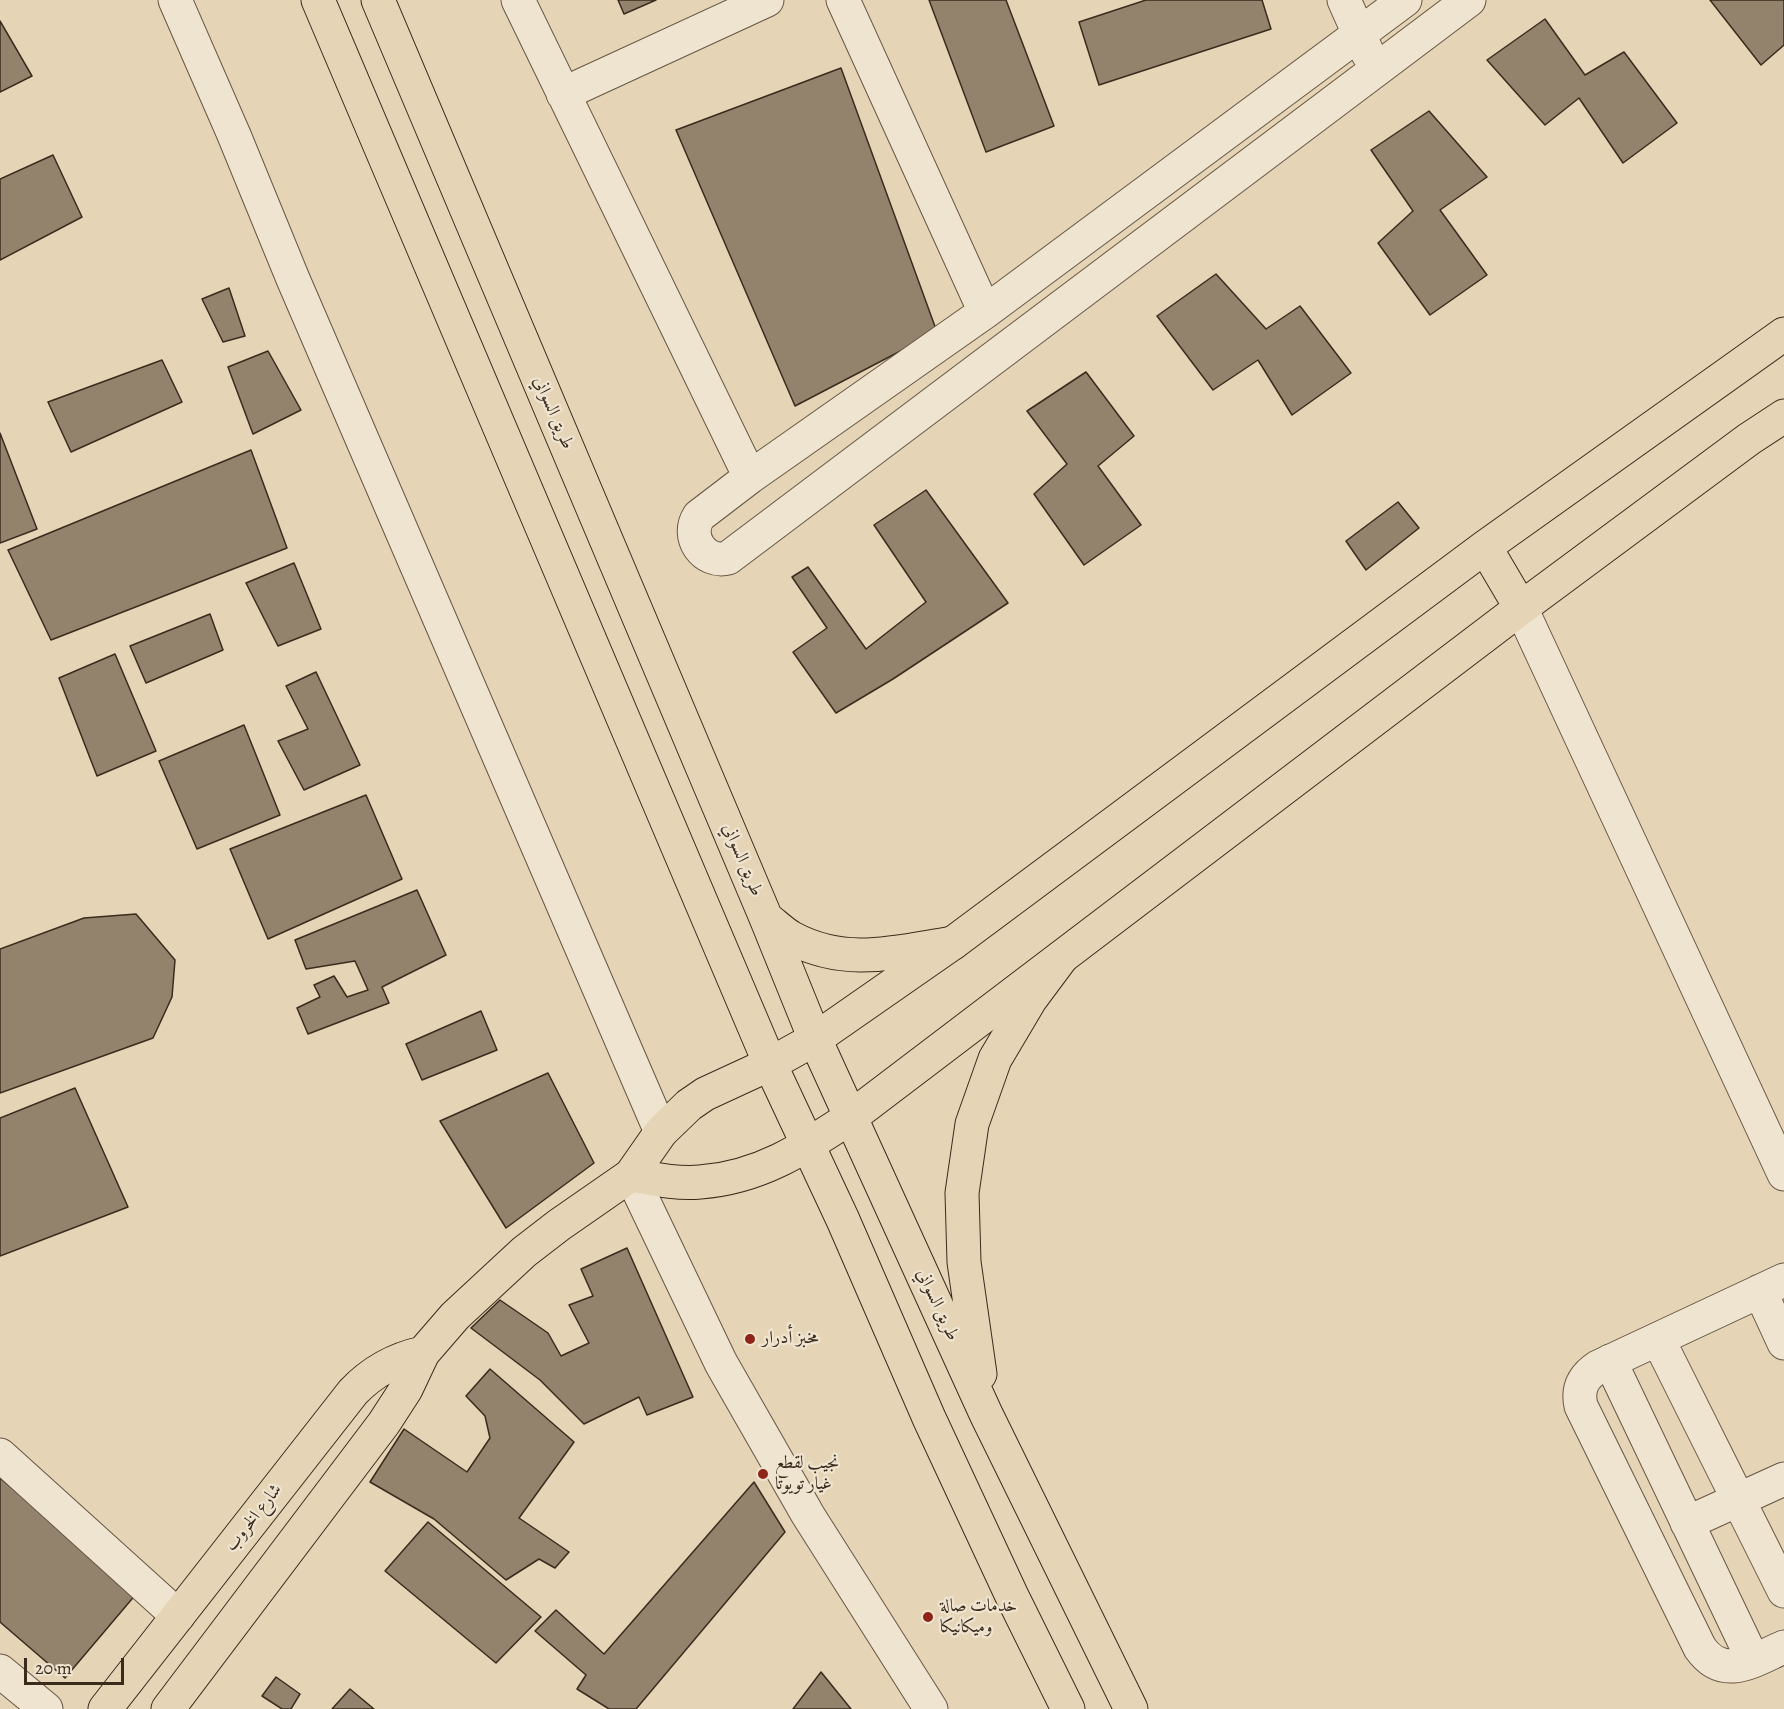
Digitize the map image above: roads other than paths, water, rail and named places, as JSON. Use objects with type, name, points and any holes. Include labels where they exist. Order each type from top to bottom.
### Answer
[{"type":"main road","points":[[318,0],[770,1064],[843,1220],[929,1418],[1011,1594],[1068,1709]]},
{"type":"main road","name":"طريق السواني","points":[[378,0],[815,1039],[986,1414],[1131,1709]]},
{"type":"main road","points":[[168,1709],[384,1423],[406,1389],[423,1353],[455,1316],[524,1252],[632,1175],[661,1132],[689,1105],[705,1094],[770,1064],[815,1039],[953,943],[1485,547],[1784,334]]},
{"type":"main road","points":[[632,1175],[671,1182],[699,1182],[728,1178],[758,1171],[807,1146],[851,1117],[1521,608],[1749,439],[1784,416]]},
{"type":"main road","points":[[1485,547],[1521,608]]},
{"type":"main road","points":[[766,918],[790,937],[809,946],[850,956],[881,954],[953,943]]},
{"type":"main road","points":[[986,1414],[964,1262],[962,1193],[972,1124],[995,1059],[1030,1000],[1062,957]]},
{"type":"main road","name":"شارع الخروب","points":[[105,1709],[353,1392],[367,1377],[386,1366],[405,1357],[423,1353]]},
{"type":"street","points":[[175,0],[234,135],[297,290],[661,1132]]},
{"type":"street","points":[[518,0],[750,477]]},
{"type":"street","points":[[563,94],[767,0]]},
{"type":"street","points":[[843,0],[985,312]]},
{"type":"street","points":[[1344,0],[1375,70]]},
{"type":"street","points":[[1405,0],[985,312],[750,477],[699,516],[695,522],[694,539],[704,553],[719,560],[728,558],[1469,0]]},
{"type":"street","points":[[1521,608],[1784,1174]]},
{"type":"street","points":[[632,1175],[721,1363],[808,1515],[931,1709]]},
{"type":"street","points":[[1784,1343],[1772,1286],[1610,1361],[1588,1374],[1581,1384],[1578,1395],[1581,1406],[1706,1657],[1716,1664],[1727,1667],[1739,1666],[1784,1647]]},
{"type":"street","points":[[1658,1339],[1784,1591]]},
{"type":"street","points":[[1610,1361],[1753,1660]]},
{"type":"street","points":[[0,1455],[178,1616]]},
{"type":"street","points":[[1687,1522],[1784,1479]]},
{"type":"street","points":[[0,1671],[46,1709]]},
{"type":"place","name":"مخبز أدرار","points":[[750,1339]]},
{"type":"place","name":"نجيب لقطع غيار تويوتا","points":[[763,1474]]},
{"type":"place","name":"خدمات صالة وميكانيكا","points":[[928,1617]]}]
